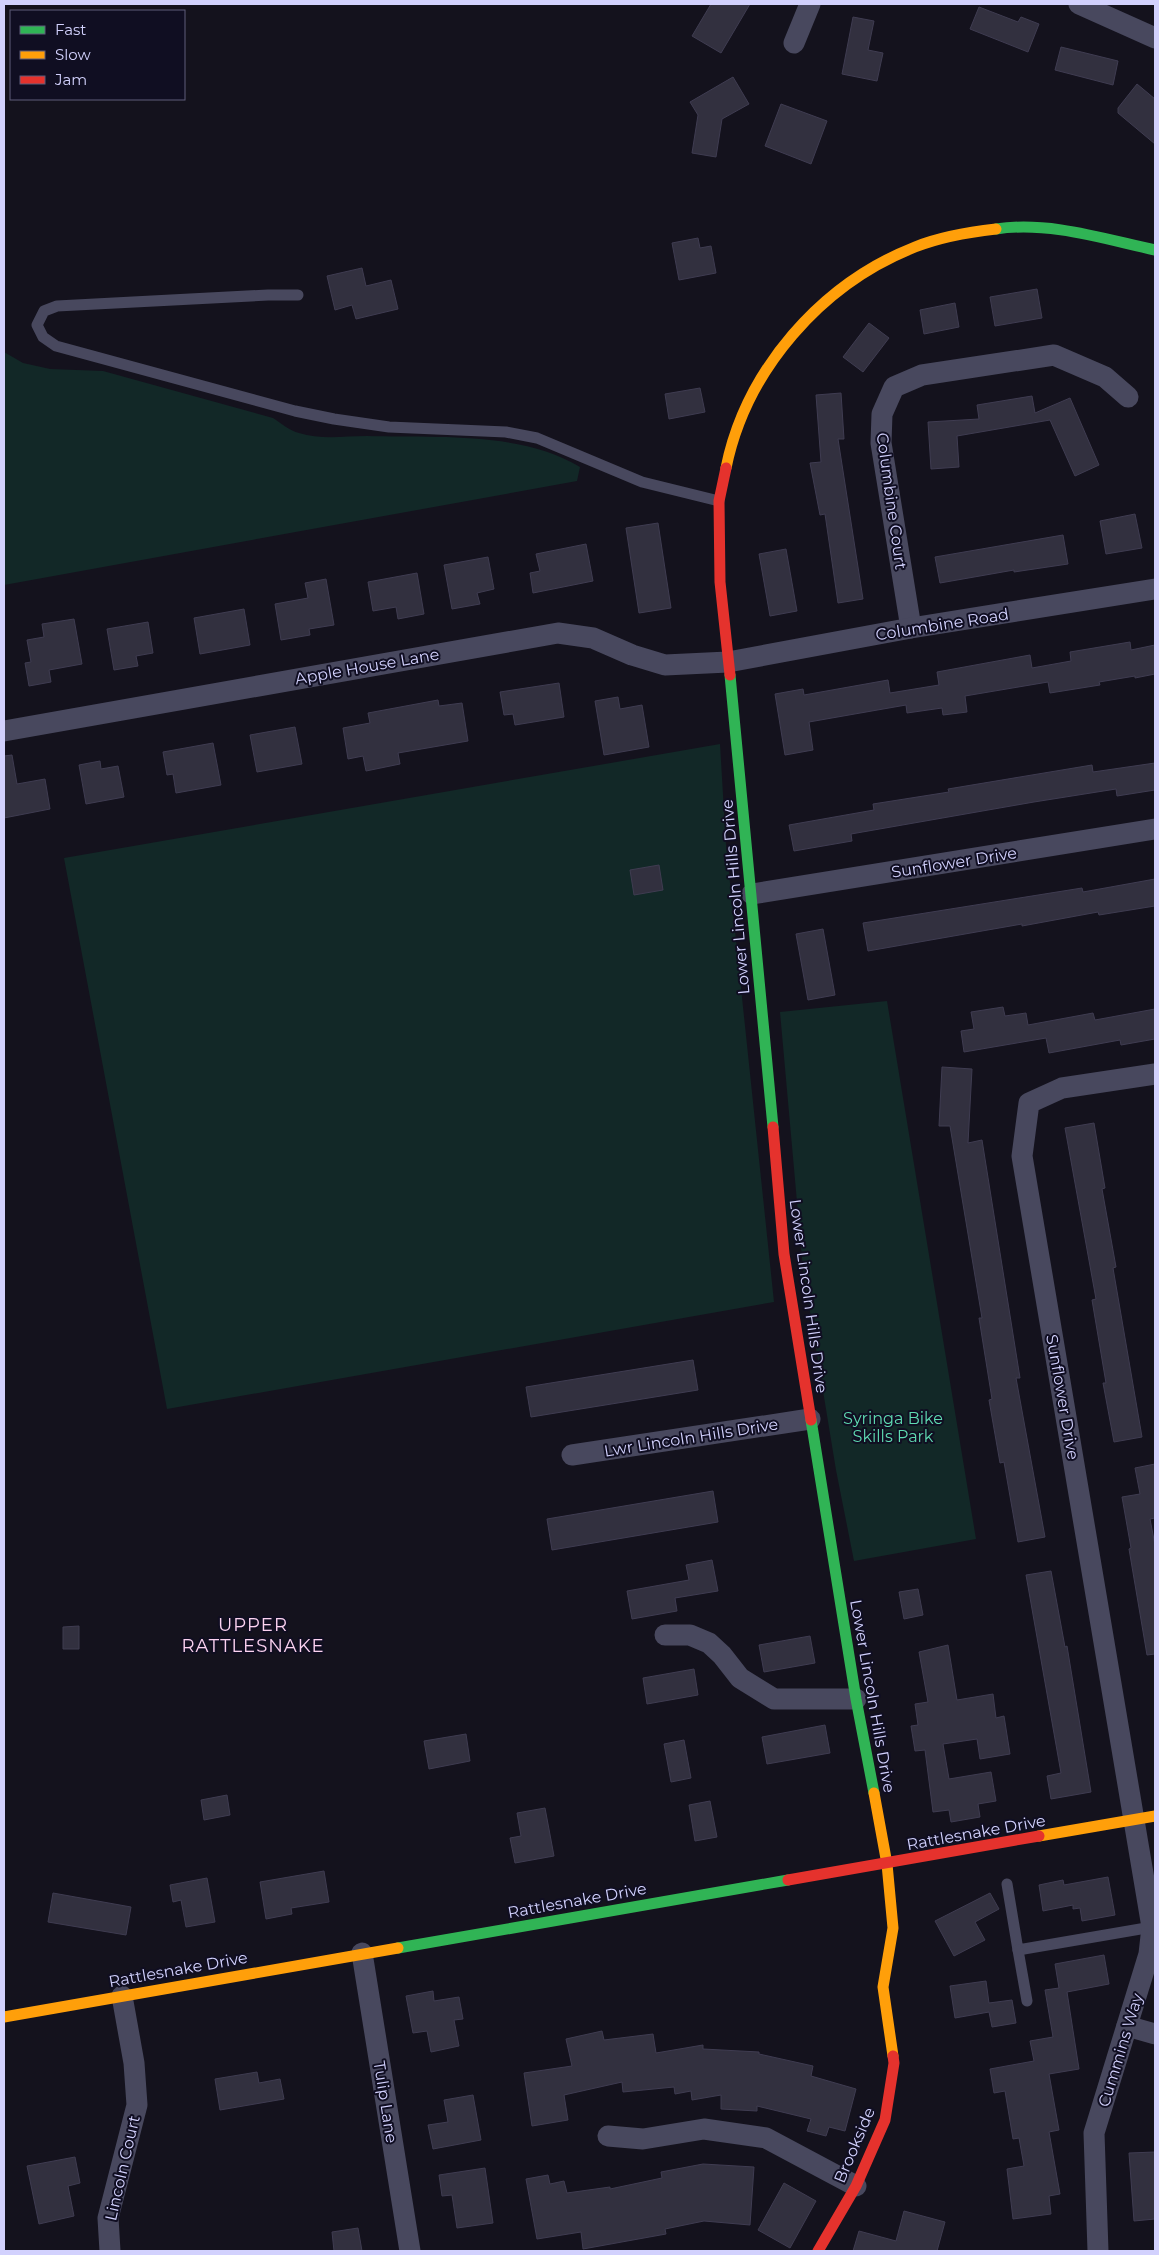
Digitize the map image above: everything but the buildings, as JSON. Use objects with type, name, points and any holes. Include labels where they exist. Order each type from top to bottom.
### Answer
[{"type":"street","points":[[794,43],[810,4]]},
{"type":"street","points":[[1079,4],[1155,38]]},
{"type":"street","name":"Lower Lincoln Hills Drive","points":[[887,1864],[856,1699],[784,1254],[752,894],[720,582],[720,501],[731,442],[757,383],[784,343],[822,304],[871,268],[915,247],[965,233],[1006,227],[1060,228],[1155,250]]},
{"type":"street","name":"Columbine Court","points":[[911,628],[881,443],[882,414],[894,387],[922,375],[1054,355],[1105,377],[1128,398]]},
{"type":"street","name":"Columbine Road","points":[[728,662],[911,628],[1155,589]]},
{"type":"street","name":"Apple House Lane","points":[[4,731],[558,632],[593,638],[632,655],[665,665],[728,662]]},
{"type":"street","name":"Sunflower Drive","points":[[752,894],[1155,829]]},
{"type":"street","name":"Sunflower Drive","points":[[1134,1820],[1022,1156],[1029,1103],[1062,1088],[1155,1074]]},
{"type":"street","name":"Lwr Lincoln Hills Drive","points":[[572,1455],[810,1419]]},
{"type":"street","points":[[665,1635],[690,1635],[709,1642],[740,1678],[774,1698],[856,1699]]},
{"type":"street","name":"Rattlesnake Drive","points":[[4,2017],[1155,1816]]},
{"type":"street","name":"Cummins Way","points":[[1098,2251],[1094,2133],[1149,1954],[1152,1927],[1134,1820]]},
{"type":"street","name":"Brookside","points":[[818,2251],[856,2186],[885,2120],[894,2063],[883,1987],[893,1928],[887,1864]]},
{"type":"street","name":"Tulip Lane","points":[[362,1953],[410,2251]]},
{"type":"street","name":"Lincoln Court","points":[[110,2251],[108,2218],[137,2105],[134,2063],[122,1996]]},
{"type":"street","points":[[1127,2026],[1155,2034]]},
{"type":"street","points":[[608,2136],[643,2139],[704,2129],[766,2138],[856,2186]]},
{"type":"lane","points":[[298,295],[57,306],[44,311],[37,325],[42,337],[56,346],[295,410],[334,420],[389,427],[506,432],[537,438],[642,482],[720,501]]},
{"type":"lane","points":[[1006,1884],[1027,2001]]},
{"type":"lane","points":[[1018,1950],[1152,1927]]},
{"type":"green space","points":[[4,352],[23,363],[50,369],[103,371],[273,418],[292,431],[307,435],[324,437],[449,437],[505,442],[532,447],[557,455],[580,467],[577,481],[4,585]]},
{"type":"green space","points":[[720,744],[726,845],[774,1302],[167,1409],[64,858]]},
{"type":"green space","name":"Syringa Bike Skills Park","points":[[887,1001],[976,1539],[854,1561],[836,1470],[803,1269],[780,1012]]},
{"type":"traffic: fast","points":[[996,229],[1016,227],[1056,229],[1155,250]]},
{"type":"traffic: fast","points":[[730,675],[773,1127]]},
{"type":"traffic: fast","points":[[811,1420],[856,1699],[874,1793]]},
{"type":"traffic: fast","points":[[398,1948],[788,1880]]},
{"type":"traffic: slow","points":[[726,468],[736,432],[751,397],[770,365],[793,335],[819,307],[849,283],[881,263],[915,247],[955,235],[996,229]]},
{"type":"traffic: slow","points":[[874,1793],[887,1864],[893,1928],[883,1987],[893,2056]]},
{"type":"traffic: slow","points":[[1039,1836],[1155,1816]]},
{"type":"traffic: slow","points":[[4,2017],[398,1948]]},
{"type":"traffic: jam","points":[[726,468],[719,501],[720,582],[730,675]]},
{"type":"traffic: jam","points":[[773,1127],[784,1254],[811,1420]]},
{"type":"traffic: jam","points":[[788,1880],[1039,1836]]},
{"type":"traffic: jam","points":[[818,2251],[856,2186],[885,2120],[894,2063],[893,2056]]},
{"type":"district","name":"UPPER RATTLESNAKE","points":[[253,1635]]}]
